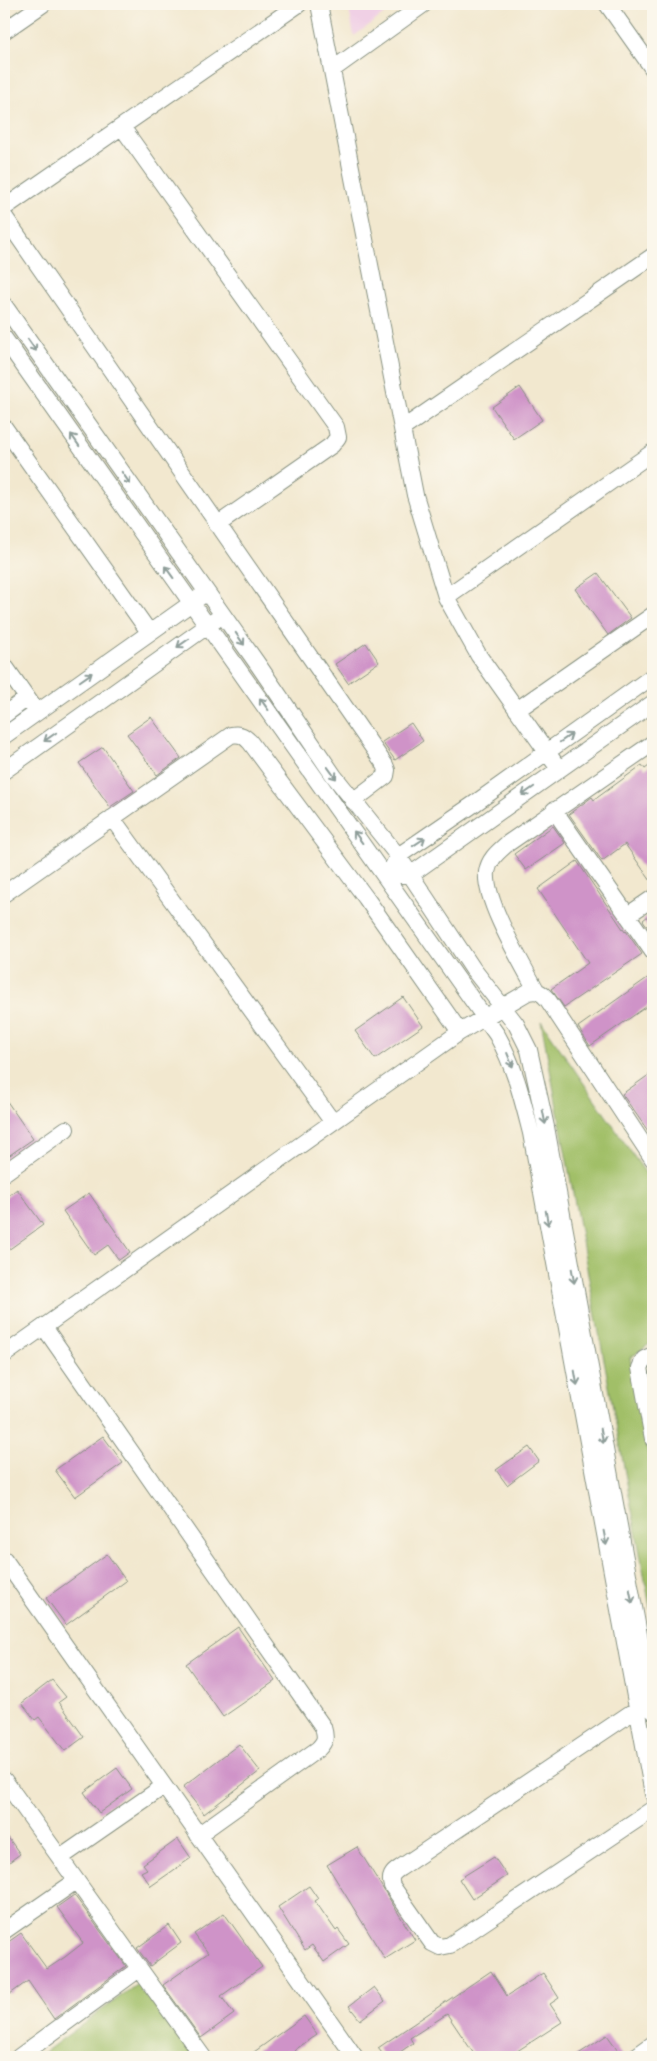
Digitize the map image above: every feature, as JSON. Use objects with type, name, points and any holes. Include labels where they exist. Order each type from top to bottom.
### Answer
[{"type":"street","points":[[4,31],[42,4]]},
{"type":"street","points":[[4,208],[299,4]]},
{"type":"street","points":[[319,4],[415,495],[446,597],[479,656],[559,769]]},
{"type":"street","points":[[332,70],[424,4]]},
{"type":"street","points":[[607,4],[653,69]]},
{"type":"street","points":[[122,127],[336,427],[338,437],[332,445],[217,524]]},
{"type":"street","points":[[4,216],[385,765],[387,770],[386,776],[353,800]]},
{"type":"street","points":[[402,429],[653,256]]},
{"type":"street","points":[[4,305],[334,776],[398,856],[473,969],[516,1024],[529,1050],[536,1078],[653,1711]]},
{"type":"street","points":[[4,338],[386,876],[497,1035],[510,1058],[521,1093],[530,1133],[653,1794]]},
{"type":"street","points":[[4,427],[149,632]]},
{"type":"street","points":[[446,597],[653,452]]},
{"type":"street","points":[[4,736],[206,592]]},
{"type":"street","points":[[4,770],[222,615]]},
{"type":"street","points":[[517,710],[653,615]]},
{"type":"street","points":[[4,665],[37,712]]},
{"type":"street","points":[[386,876],[398,856],[653,676]]},
{"type":"street","points":[[4,715],[27,698]]},
{"type":"street","points":[[386,876],[410,875],[653,702]]},
{"type":"street","points":[[4,894],[231,735],[237,733],[244,736],[366,898],[460,1032]]},
{"type":"street","points":[[653,743],[506,844],[492,858],[487,873],[489,890],[501,923],[536,990],[548,1000],[653,1159]]},
{"type":"street","points":[[554,810],[653,952]]},
{"type":"street","points":[[112,818],[332,1121]]},
{"type":"street","points":[[628,915],[653,898]]},
{"type":"street","points":[[4,1355],[460,1032],[528,992],[536,990]]},
{"type":"street","points":[[4,1174],[66,1129]]},
{"type":"street","points":[[44,1327],[323,1727],[326,1736],[324,1743],[318,1749],[198,1835]]},
{"type":"street","points":[[653,1355],[644,1360],[640,1368],[653,1439]]},
{"type":"street","points":[[4,1559],[355,2057]]},
{"type":"street","points":[[636,1709],[400,1868],[392,1875],[390,1880],[392,1886],[432,1942],[440,1947],[450,1945],[653,1809]]},
{"type":"street","points":[[60,1858],[164,1786]]},
{"type":"street","points":[[7,1791],[60,1858],[203,2057]]},
{"type":"street","points":[[4,1931],[76,1881]]},
{"type":"street","points":[[19,2057],[139,1969]]},
{"type":"street","points":[[634,2057],[653,2044]]},
{"type":"shaded area","points":[[348,4],[398,4],[354,36]]},
{"type":"green space","points":[[541,1021],[653,1184],[653,1344],[648,1345],[630,1358],[653,1481],[653,1623]]},
{"type":"green space","points":[[140,1982],[195,2057],[38,2057]]},
{"type":"building","points":[[520,387],[542,420],[514,439],[492,407]]},
{"type":"building","points":[[598,573],[631,618],[608,635],[575,589]]},
{"type":"building","points":[[366,643],[379,662],[348,683],[335,664]]},
{"type":"building","points":[[151,717],[181,758],[157,775],[127,734]]},
{"type":"building","points":[[411,723],[423,741],[395,760],[382,742]]},
{"type":"building","points":[[103,747],[134,791],[110,807],[79,763]]},
{"type":"building","points":[[653,763],[653,884],[625,844],[602,861],[569,814],[592,797],[594,800],[642,765],[645,769]]},
{"type":"building","points":[[553,826],[565,843],[526,870],[514,854]]},
{"type":"building","points":[[577,861],[642,954],[564,1007],[551,989],[588,963],[538,889]]},
{"type":"building","points":[[653,912],[653,935],[643,920]]},
{"type":"building","points":[[653,974],[653,1002],[590,1046],[578,1027]]},
{"type":"building","points":[[403,997],[423,1026],[375,1059],[355,1031]]},
{"type":"building","points":[[653,1072],[653,1138],[622,1094]]},
{"type":"building","points":[[4,1097],[33,1139],[4,1159]]},
{"type":"building","points":[[17,1189],[43,1225],[4,1253],[4,1199]]},
{"type":"building","points":[[89,1193],[130,1252],[119,1260],[108,1245],[94,1255],[63,1211]]},
{"type":"building","points":[[103,1436],[123,1463],[75,1497],[55,1470]]},
{"type":"building","points":[[529,1447],[539,1461],[507,1485],[496,1470]]},
{"type":"building","points":[[107,1554],[126,1581],[66,1625],[46,1598]]},
{"type":"building","points":[[238,1627],[275,1681],[223,1717],[186,1664]]},
{"type":"building","points":[[52,1680],[66,1697],[59,1702],[84,1737],[65,1751],[39,1717],[35,1720],[22,1703]]},
{"type":"building","points":[[239,1744],[260,1771],[204,1814],[183,1787]]},
{"type":"building","points":[[117,1768],[132,1789],[99,1813],[84,1792]]},
{"type":"building","points":[[4,1832],[20,1854],[4,1866]]},
{"type":"building","points":[[178,1839],[191,1858],[151,1886],[141,1872],[147,1869],[143,1864]]},
{"type":"building","points":[[357,1847],[415,1940],[385,1959],[327,1865]]},
{"type":"building","points":[[494,1857],[507,1876],[472,1899],[459,1879]]},
{"type":"building","points":[[309,1886],[318,1899],[315,1901],[336,1931],[338,1929],[349,1944],[324,1962],[312,1945],[305,1950],[278,1907]]},
{"type":"building","points":[[74,1895],[126,1966],[54,2019],[28,1981],[10,1994],[4,1986],[4,1945],[21,1933],[47,1969],[65,1957],[83,1943],[57,1907]]},
{"type":"building","points":[[224,1913],[262,1967],[221,1996],[234,2014],[201,2038],[163,1985],[208,1953],[194,1934]]},
{"type":"building","points":[[169,1925],[181,1943],[150,1966],[137,1948]]},
{"type":"building","points":[[491,1971],[507,1996],[543,1973],[559,1998],[550,2004],[562,2022],[508,2057],[476,2057],[447,2014],[410,2038],[413,2043],[393,2057],[385,2057],[378,2048]]},
{"type":"building","points":[[374,1987],[385,2001],[360,2020],[349,2006]]},
{"type":"building","points":[[304,2016],[317,2034],[295,2050],[300,2057],[247,2057]]},
{"type":"building","points":[[607,2035],[623,2057],[574,2057]]}]
